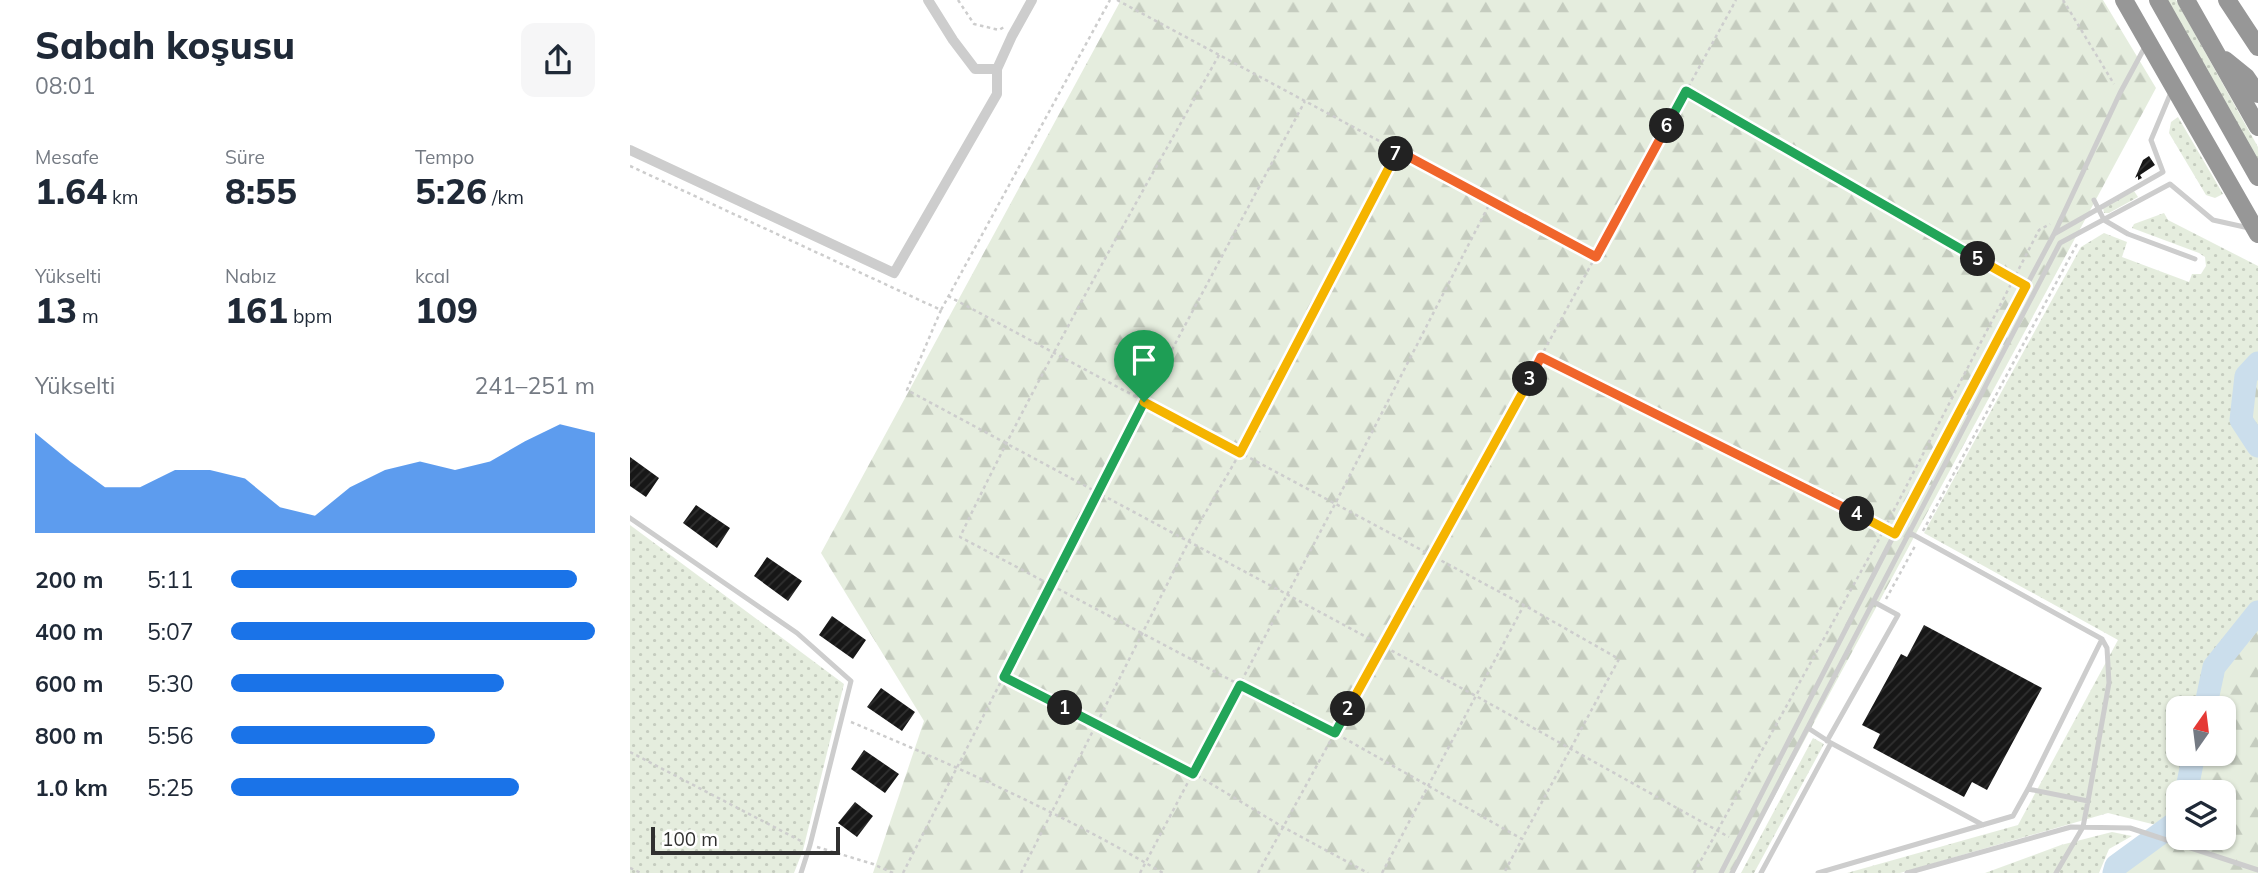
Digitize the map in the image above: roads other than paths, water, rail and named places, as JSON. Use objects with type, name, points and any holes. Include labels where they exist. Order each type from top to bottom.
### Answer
[{"type":"highway","points":[[2124,0],[2257,232]]},
{"type":"highway","points":[[2158,0],[2258,177]]},
{"type":"highway","points":[[2186,0],[2258,127]]},
{"type":"highway","points":[[2227,0],[2258,47]]},
{"type":"highway","points":[[2214,51],[2246,77],[2258,94]]},
{"type":"street","points":[[928,0],[975,69],[998,69]]},
{"type":"street","points":[[630,150],[894,273],[997,94],[998,69],[1032,0]]},
{"type":"lane","points":[[1721,873],[1895,534],[2054,234],[2120,93],[2148,42]]},
{"type":"lane","points":[[2173,87],[2151,140],[2163,172],[2170,184],[2213,220],[2257,232]]},
{"type":"lane","points":[[2054,234],[2163,172]]},
{"type":"lane","points":[[1732,873],[2060,243],[2170,184]]},
{"type":"lane","points":[[2094,200],[2104,219],[2128,234],[2195,259]]},
{"type":"lane","points":[[630,518],[797,633],[851,681],[801,873]]},
{"type":"lane","points":[[1910,533],[2102,639],[2107,648],[2109,683],[2088,801],[2082,827],[2056,873]]},
{"type":"lane","points":[[1761,873],[1898,615],[1874,602]]},
{"type":"lane","points":[[1818,873],[2013,816],[2102,639]]},
{"type":"lane","points":[[1808,728],[1983,825]]},
{"type":"lane","points":[[2028,789],[2088,801]]},
{"type":"lane","points":[[1907,873],[2071,827],[2130,828],[2258,870]]},
{"type":"waterway","points":[[2258,363],[2246,376],[2241,420],[2258,446]]},
{"type":"waterway","points":[[2208,696],[2214,667],[2258,612]]},
{"type":"waterway","points":[[2189,780],[2192,766]]},
{"type":"waterway","points":[[2114,873],[2116,866],[2166,829]]}]
